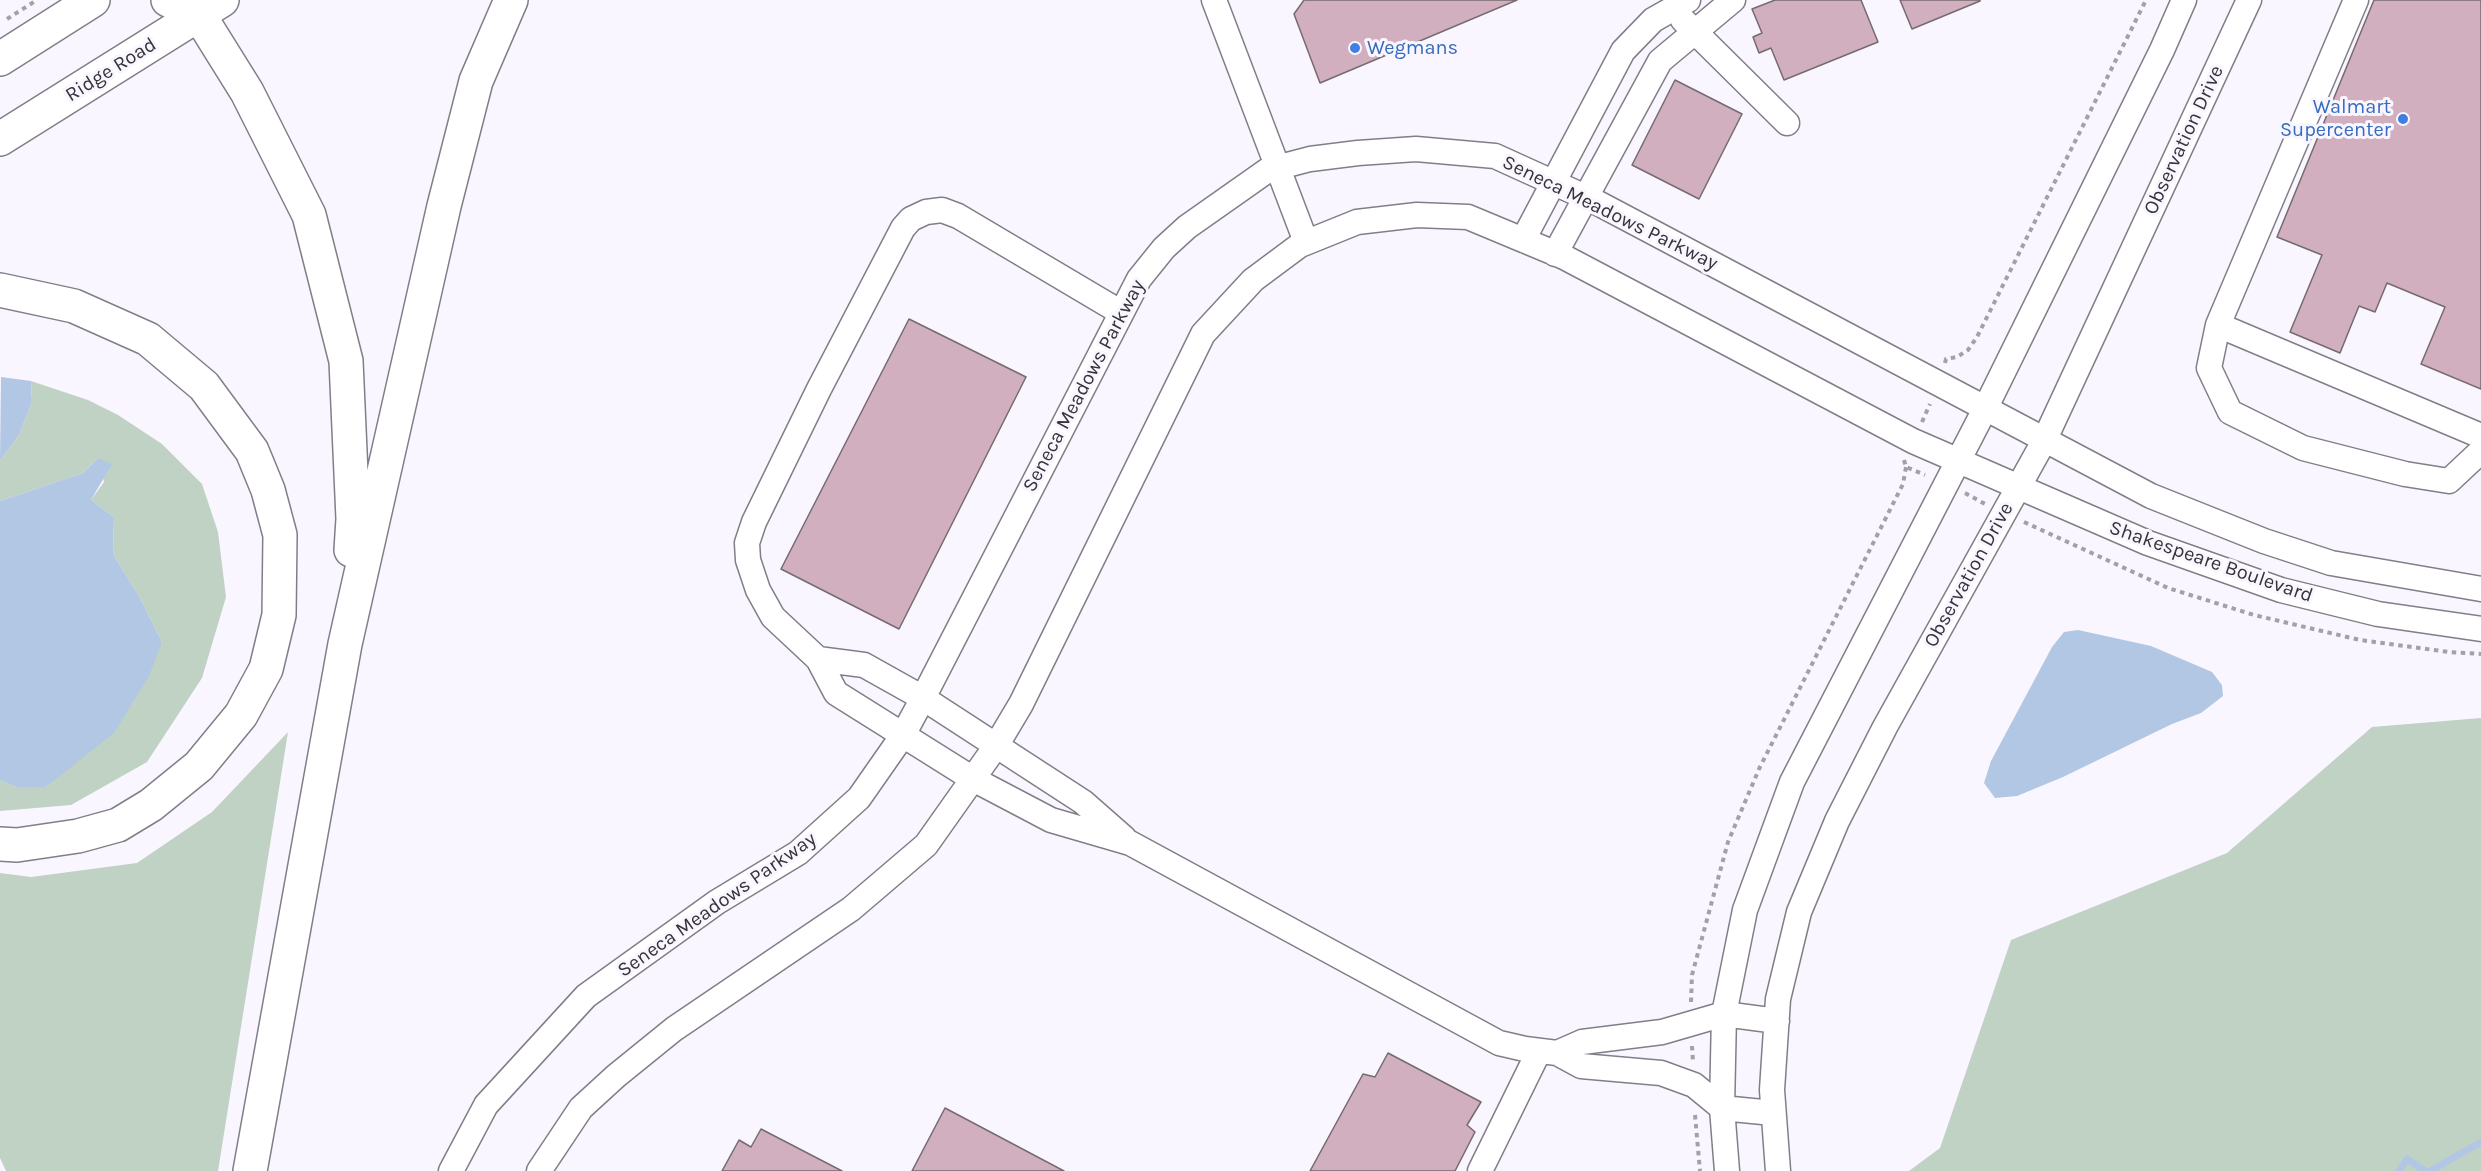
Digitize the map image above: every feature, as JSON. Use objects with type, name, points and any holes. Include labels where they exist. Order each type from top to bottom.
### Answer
[{"type":"highway","points":[[0,59],[93,0]]},
{"type":"highway","points":[[168,0],[210,8],[248,92],[309,215],[346,361],[353,519],[345,645]]},
{"type":"highway","points":[[250,1171],[345,645],[442,218],[476,81],[511,0]]},
{"type":"highway","name":"Ridge Road","points":[[0,139],[210,8]]},
{"type":"highway","points":[[0,290],[74,306],[148,339],[204,386],[252,451],[268,490],[280,535],[279,615],[266,669],[241,715],[199,766],[152,805],[117,825],[78,836],[17,845],[0,844]]},
{"type":"street","points":[[1214,0],[1306,242]]},
{"type":"street","points":[[1555,254],[1650,75],[1660,61],[1733,0]]},
{"type":"street","points":[[1727,1171],[1722,1108],[1724,1014],[1745,909],[1792,782],[1985,409],[2162,50],[2184,0]]},
{"type":"street","name":"Observation Drive","points":[[1778,1171],[1772,1090],[1776,1021],[1778,999],[1799,912],[1837,821],[1885,727],[2044,441],[2249,0]]},
{"type":"street","points":[[2356,0],[2218,325],[2209,368],[2230,412],[2303,448],[2405,474],[2449,481],[2481,451]]},
{"type":"street","points":[[1522,240],[1623,51],[1673,3],[1694,31],[1786,123]]},
{"type":"street","name":"Seneca Meadows Parkway","points":[[451,1171],[486,1105],[586,996],[717,902],[798,853],[859,798],[903,735],[923,698],[1139,279],[1164,248],[1205,215],[1268,170],[1310,159],[1416,149],[1495,156],[1585,197],[2044,441]]},
{"type":"street","points":[[1120,312],[958,216],[942,210],[926,212],[911,219],[903,228],[764,498],[747,543],[753,576],[773,617],[818,658],[836,693],[973,779],[1051,820],[1130,843],[1499,1043],[1548,1052],[1581,1066],[1661,1073],[1694,1085],[1722,1108],[1773,1113]]},
{"type":"street","points":[[539,1171],[580,1108],[674,1029],[851,909],[926,845],[996,746],[1021,704],[1203,334],[1253,280],[1306,242],[1357,222],[1417,215],[1468,217],[1555,254],[1913,441],[2018,488]]},
{"type":"street","points":[[2218,325],[2481,436]]},
{"type":"street","name":"Shakespeare Boulevard","points":[[2044,441],[2151,496],[2264,541],[2331,563],[2481,589]]},
{"type":"street","name":"Shakespeare Boulevard","points":[[2018,488],[2148,543],[2282,590],[2378,614],[2481,629]]},
{"type":"street","points":[[818,658],[864,665],[923,698],[1083,802],[1130,843]]},
{"type":"street","points":[[1480,1171],[1548,1052],[1582,1042],[1662,1032],[1724,1014],[1776,1021]]},
{"type":"path","points":[[0,24],[37,0]]},
{"type":"path","points":[[1913,441],[1939,384],[1946,359],[1957,357],[1968,350],[1977,337],[2146,0]]},
{"type":"green space","points":[[31,381],[88,400],[118,415],[162,444],[202,484],[218,532],[226,597],[202,678],[147,762],[71,805],[0,811],[0,780],[16,787],[46,787],[77,761],[162,642],[139,596],[113,554],[114,517],[91,500],[104,482],[98,458],[83,473],[0,501],[0,461],[19,435],[32,402]]},
{"type":"green space","points":[[2481,718],[2481,1171],[1909,1171],[1940,1148],[2011,940],[2227,853],[2372,727]]},
{"type":"green space","points":[[288,732],[218,1171],[6,1171],[0,1158],[0,873],[31,877],[137,863],[212,812]]},
{"type":"water","points":[[1,377],[31,381],[32,402],[19,435],[0,461]]},
{"type":"water","points":[[98,458],[112,464],[91,500],[114,517],[113,554],[139,596],[162,642],[149,676],[114,733],[46,787],[16,787],[0,780],[0,501],[83,473]]},
{"type":"water","points":[[2078,630],[2151,646],[2212,672],[2222,685],[2223,696],[2201,713],[2172,724],[2063,777],[2017,796],[1995,798],[1984,783],[1991,761],[2052,647],[2064,632]]},
{"type":"building","name":"Wegmans","points":[[1304,0],[1517,0],[1320,83],[1294,14]]},
{"type":"building","points":[[1775,0],[1861,0],[1878,42],[1784,80],[1771,48],[1759,53],[1753,37],[1762,33],[1752,9]]},
{"type":"building","points":[[1900,0],[1980,0],[1980,1],[1912,29]]},
{"type":"building","name":"Walmart Supercenter","points":[[2374,0],[2481,0],[2481,389],[2421,364],[2445,307],[2387,283],[2375,312],[2359,306],[2340,353],[2290,332],[2322,255],[2277,237]]},
{"type":"building","points":[[1675,80],[1742,114],[1699,199],[1632,165]]},
{"type":"building","points":[[909,319],[1026,377],[899,629],[781,569]]},
{"type":"building","points":[[1388,1053],[1481,1102],[1467,1125],[1475,1132],[1455,1171],[1310,1171],[1363,1074],[1375,1077]]},
{"type":"building","points":[[945,1108],[1064,1171],[912,1171]]},
{"type":"building","points":[[761,1129],[842,1171],[722,1171],[739,1140],[751,1147]]},
{"type":"waterway","points":[[2430,1171],[2481,1142]]},
{"type":"waterway","points":[[2399,1171],[2407,1159],[2425,1171]]},
{"type":"place","name":"Wegmans","points":[[1355,48]]},
{"type":"place","name":"Walmart Supercenter","points":[[2403,119]]}]
